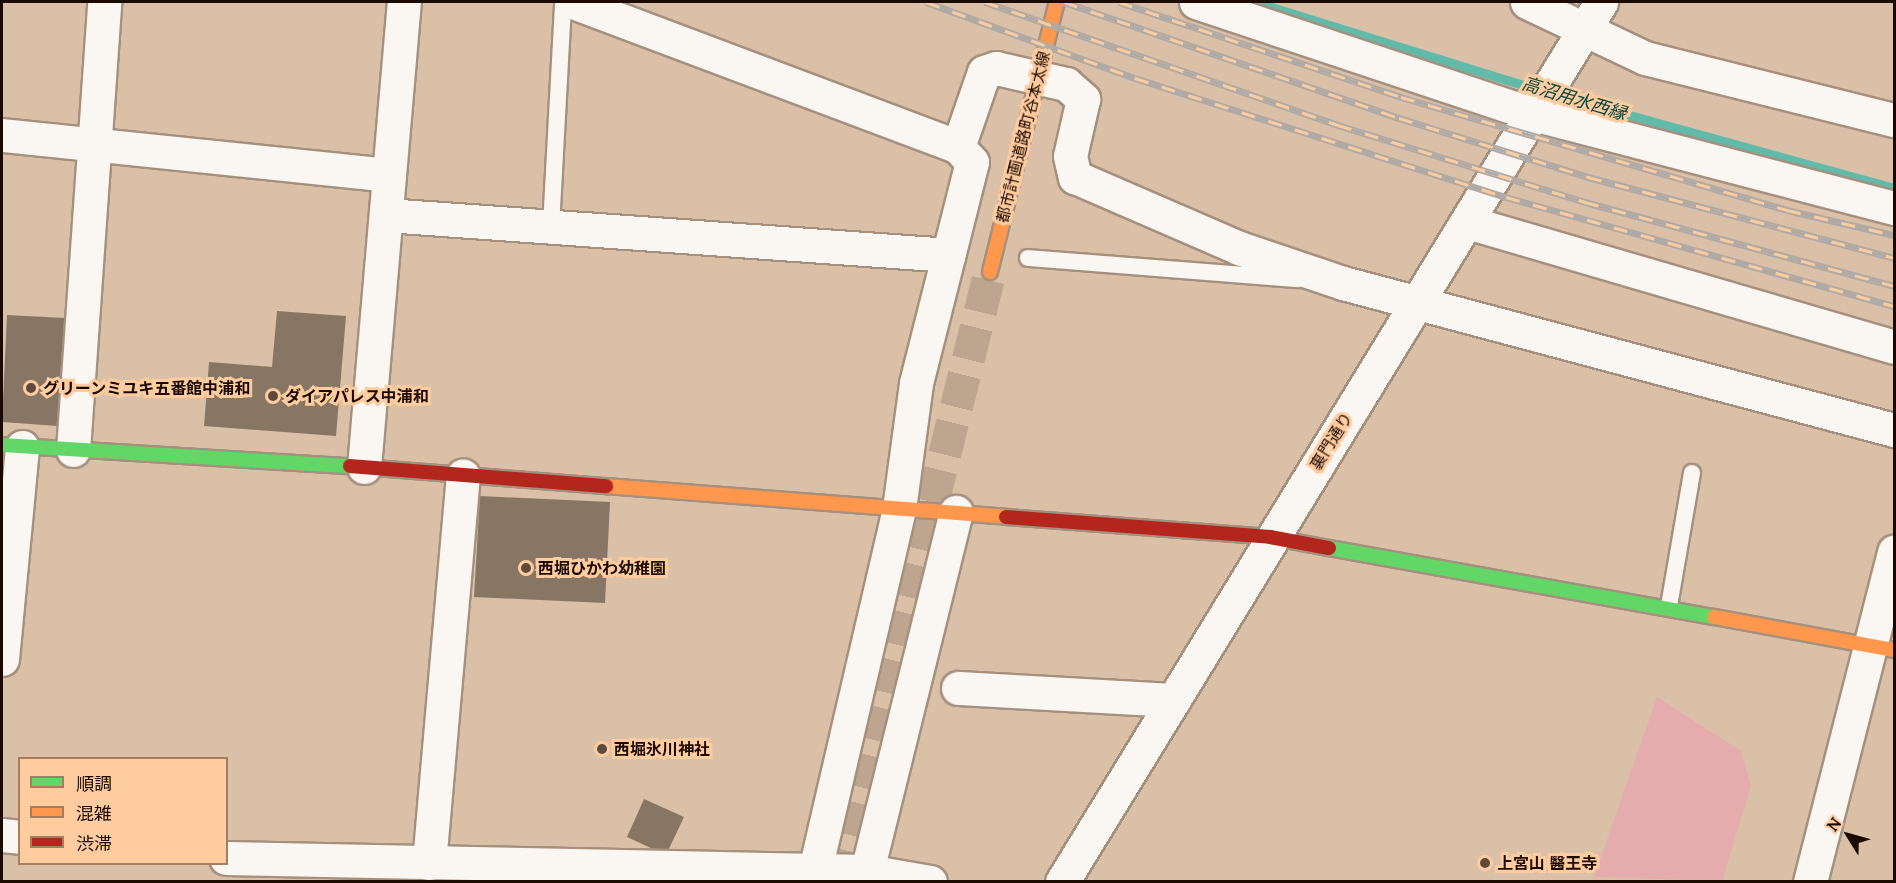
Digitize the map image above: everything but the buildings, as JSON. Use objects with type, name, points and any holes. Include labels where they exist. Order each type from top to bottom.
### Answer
[{"type":"street","points":[[73,450],[104,2]]},
{"type":"street","points":[[364,467],[404,2]]},
{"type":"street","points":[[573,2],[958,147],[972,162],[916,383],[899,509],[815,870]]},
{"type":"street","name":"都市計画道路町谷本太線","points":[[990,272],[1057,2]]},
{"type":"street","points":[[1196,2],[1542,100],[1894,208]]},
{"type":"street","points":[[1527,2],[1593,14],[1645,58],[1894,120]]},
{"type":"street","name":"裏門通り","points":[[1062,882],[1174,700],[1270,537],[1467,222],[1593,14]]},
{"type":"street","points":[[958,147],[984,72],[996,68],[1066,84],[1083,99],[1070,156],[1082,182],[1239,248],[1343,283],[1418,301],[1894,429]]},
{"type":"street","points":[[2,135],[389,175]]},
{"type":"street","points":[[386,215],[949,255]]},
{"type":"street","points":[[1467,222],[1894,347]]},
{"type":"street","points":[[2,658],[12,446],[364,467],[1270,537],[1668,606],[1882,648]]},
{"type":"street","points":[[429,863],[463,475]]},
{"type":"street","points":[[867,871],[956,512]]},
{"type":"street","points":[[1810,882],[1882,648],[1894,552]]},
{"type":"street","points":[[958,688],[1174,700]]},
{"type":"street","points":[[2,835],[18,837]]},
{"type":"street","points":[[228,858],[867,871],[930,882]]},
{"type":"lane","points":[[551,227],[563,2]]},
{"type":"lane","points":[[1028,258],[1343,283]]},
{"type":"lane","points":[[1668,606],[1692,472]]},
{"type":"shaded area","points":[[1657,697],[1741,751],[1751,786],[1722,881],[1594,877]]},
{"type":"waterway","name":"高沼用水西縁","points":[[1255,2],[1539,90]]},
{"type":"waterway","name":"高沼用水西縁","points":[[1553,94],[1894,188]]},
{"type":"tunnel","points":[[838,882],[990,272]]},
{"type":"railway","points":[[926,2],[1135,78],[1506,197],[1894,306]]},
{"type":"railway","points":[[985,2],[1338,125],[1585,202],[1894,286]]},
{"type":"railway","points":[[1064,2],[1399,118],[1588,177],[1894,258]]},
{"type":"railway","points":[[1119,2],[1401,97],[1787,210],[1894,235]]},
{"type":"traffic: fast","points":[[2,445],[350,466]]},
{"type":"traffic: fast","points":[[1329,548],[1714,617]]},
{"type":"traffic: slow","points":[[990,272],[1057,2]]},
{"type":"traffic: slow","points":[[606,486],[1006,517]]},
{"type":"traffic: slow","points":[[1714,617],[1894,650]]},
{"type":"traffic: jam","points":[[350,466],[606,486]]},
{"type":"traffic: jam","points":[[1006,517],[1270,537],[1329,548]]},
{"type":"place","name":"グリーンミユキ五番館中浦和","points":[[31,388]]},
{"type":"place","name":"ダイアパレス中浦和","points":[[273,396]]},
{"type":"place","name":"西堀ひかわ幼稚園","points":[[526,568]]},
{"type":"place","name":"西堀氷川神社","points":[[602,749]]},
{"type":"place","name":"上宮山 醫王寺","points":[[1485,863]]}]
